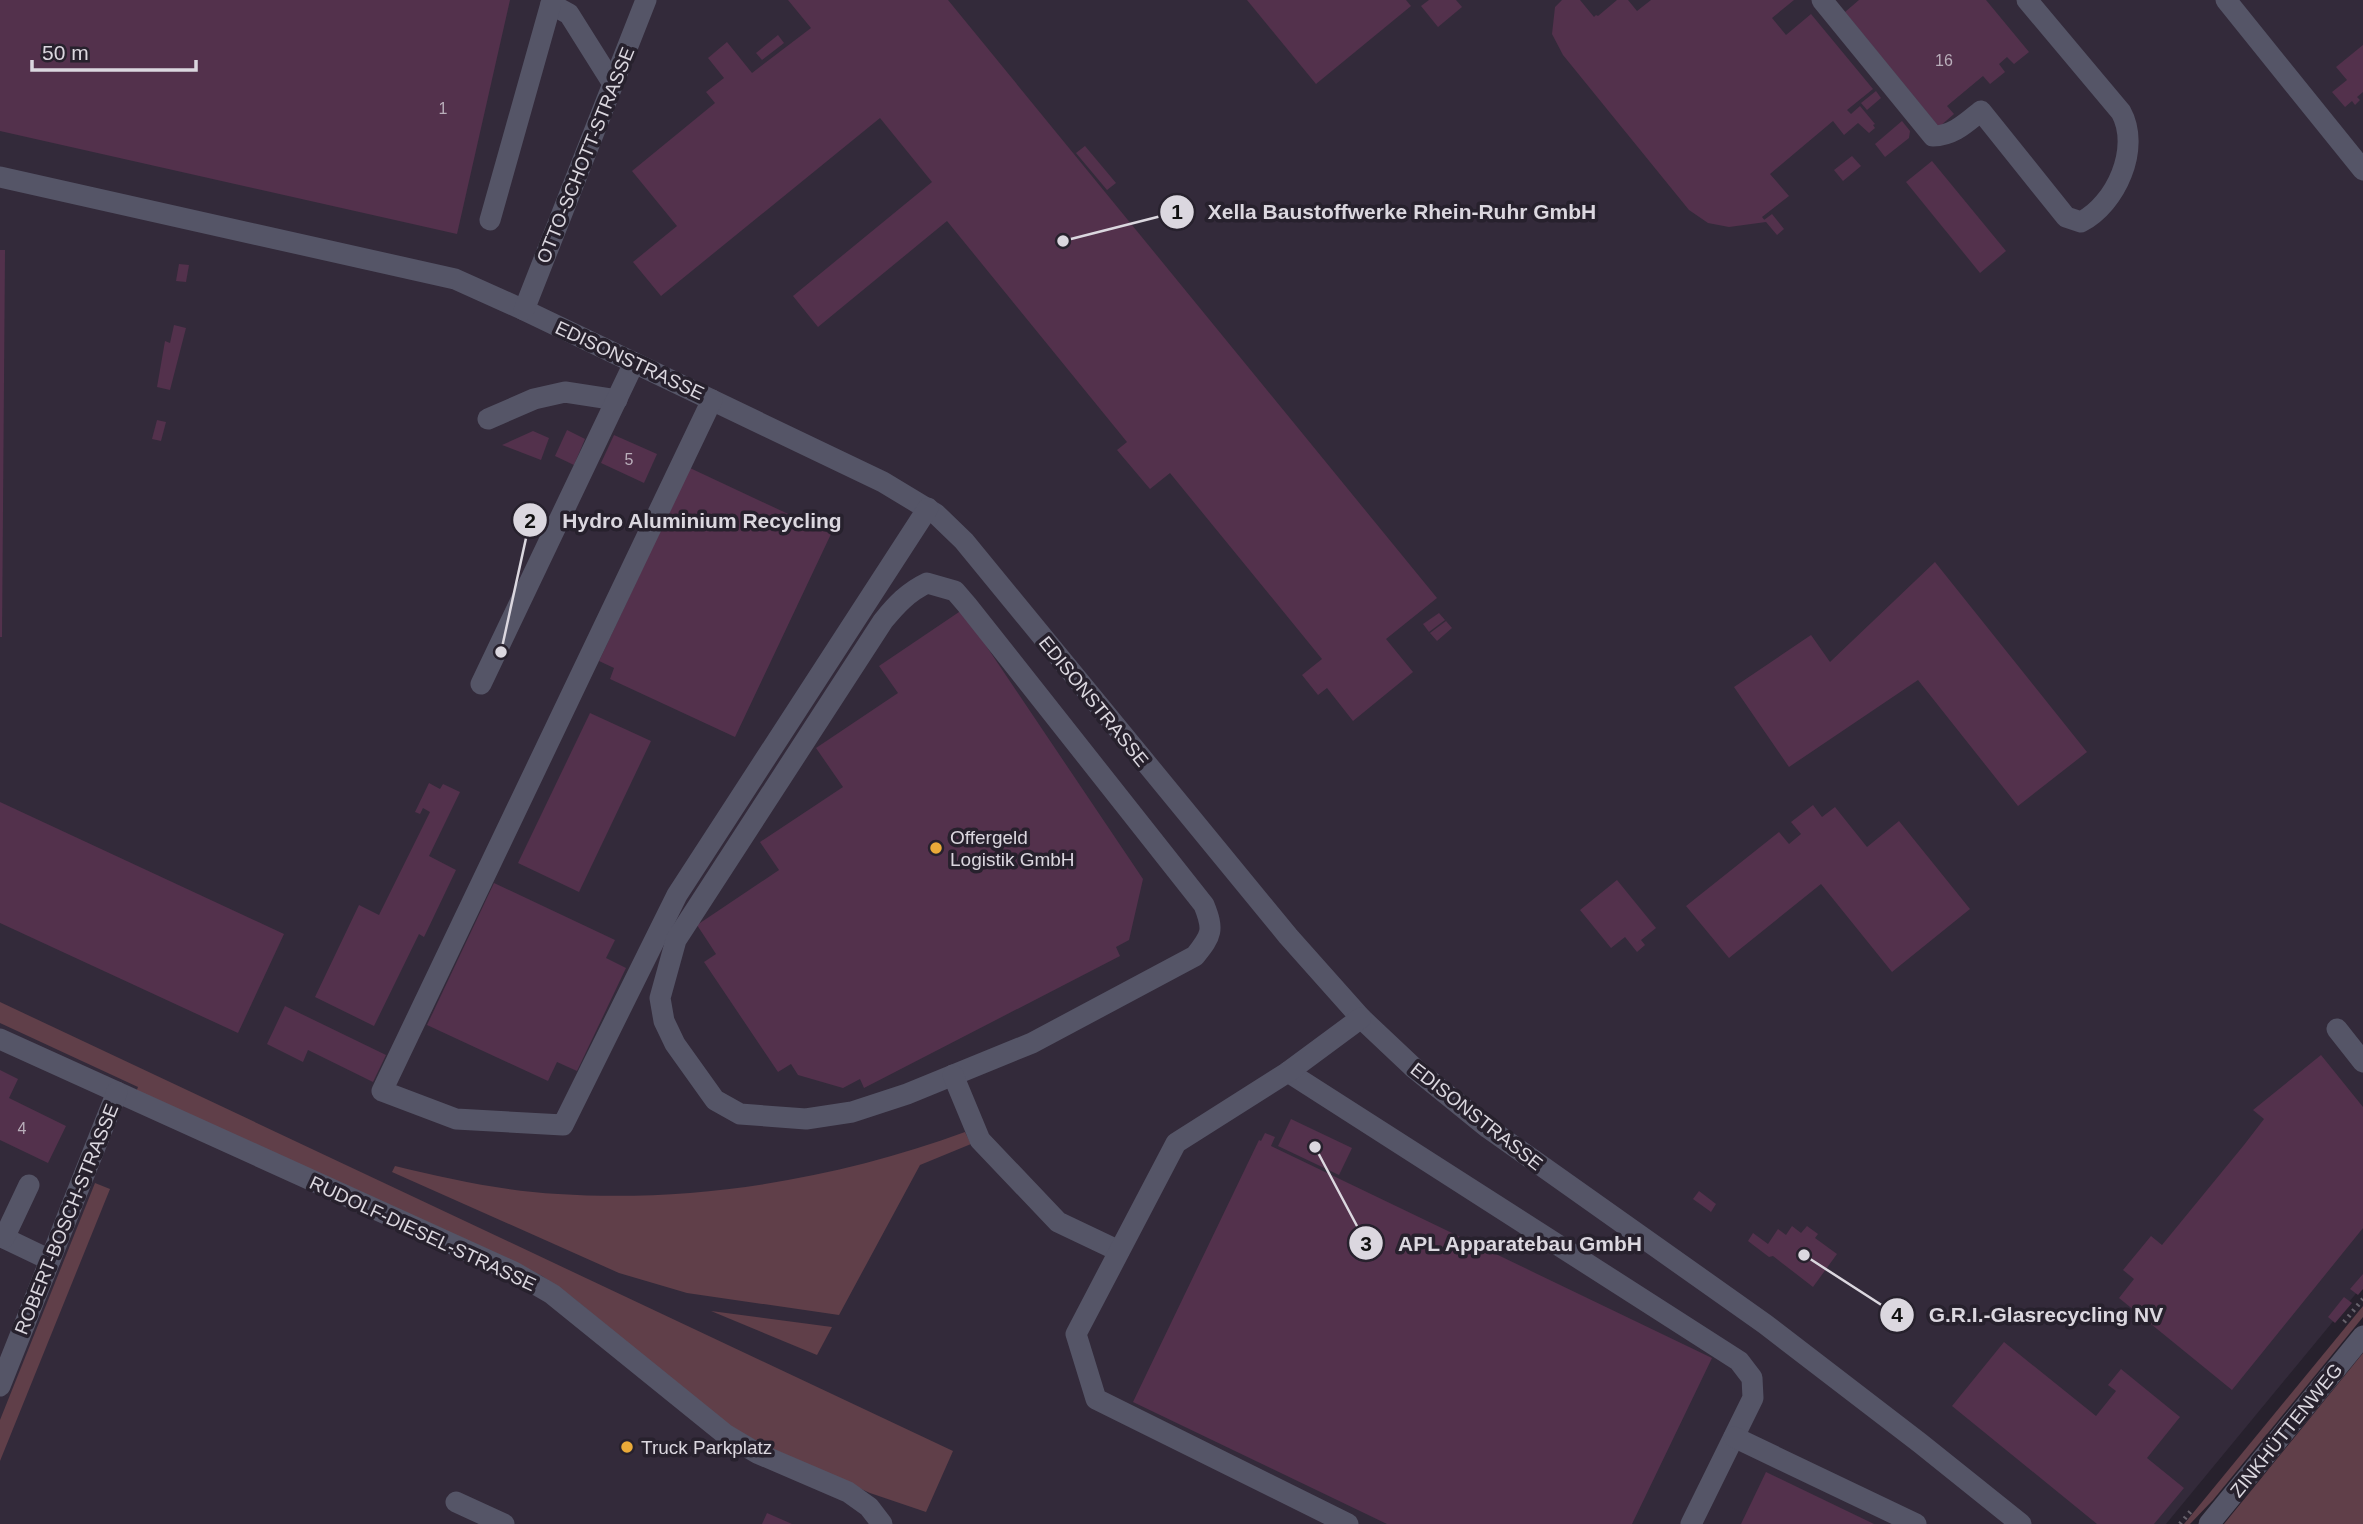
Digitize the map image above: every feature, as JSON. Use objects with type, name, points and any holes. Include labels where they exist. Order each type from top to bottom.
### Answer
[{"type":"street","name":"OTTO-SCHOTT-STRASSE","points":[[524,310],[646,0]]},
{"type":"street","points":[[1822,0],[1933,136],[1943,136],[1958,129],[1981,111],[2066,217],[2081,222],[2105,205],[2118,183],[2129,141],[2128,125],[2121,112],[2027,0]]},
{"type":"street","points":[[2226,0],[2355,145],[2363,170]]},
{"type":"street","points":[[490,220],[552,2],[569,14],[613,84]]},
{"type":"street","name":"EDISONSTRASSE","points":[[0,177],[454,279],[883,482],[928,508],[964,541],[1288,936],[1361,1018],[1414,1068],[1488,1128],[1765,1324],[2021,1524]]},
{"type":"street","points":[[481,684],[634,363]]},
{"type":"street","points":[[488,419],[534,399],[565,392],[617,400]]},
{"type":"street","points":[[712,400],[382,1091],[456,1119],[563,1125],[677,895],[928,508]]},
{"type":"street","points":[[927,583],[954,592],[967,605],[1204,905],[1211,922],[1209,938],[1195,956],[1032,1043],[953,1075],[852,1112],[806,1119],[740,1114],[715,1100],[683,1055],[664,1021],[660,998],[676,940],[883,621],[899,601],[927,583]]},
{"type":"street","points":[[1348,1524],[1096,1399],[1076,1334],[1176,1143],[1288,1072],[1361,1018]]},
{"type":"street","points":[[2337,1029],[2363,1062]]},
{"type":"street","name":"RUDOLF-DIESEL-STRASSE","points":[[0,1039],[514,1272],[552,1294],[725,1434],[757,1453],[848,1492],[869,1507],[882,1524]]},
{"type":"street","points":[[1288,1072],[1739,1362],[1752,1378],[1753,1398],[1691,1524]]},
{"type":"street","points":[[953,1075],[981,1140],[1058,1222],[1119,1251]]},
{"type":"street","name":"ROBERT-BOSCH-STRASSE","points":[[0,1386],[117,1092]]},
{"type":"street","points":[[29,1185],[2,1237],[50,1260]]},
{"type":"street","name":"ZINKHÜTTENWEG","points":[[2209,1524],[2363,1336]]},
{"type":"street","points":[[1734,1437],[1916,1524]]},
{"type":"street","points":[[456,1502],[503,1524]]},
{"type":"shaded area","points":[[0,0],[2363,0],[2363,1285],[2166,1524],[0,1524]]},
{"type":"shaded area","points":[[0,1002],[953,1451],[926,1512],[870,1493],[760,1443],[726,1424],[572,1297],[542,1276],[135,1095],[138,1087],[0,1023]]},
{"type":"shaded area","points":[[965,1132],[971,1144],[920,1165],[839,1315],[687,1293],[619,1273],[392,1172],[395,1166],[476,1184],[558,1194],[662,1195],[713,1191],[816,1175],[916,1149]]},
{"type":"shaded area","points":[[95,1183],[110,1189],[0,1461],[0,1420]]},
{"type":"shaded area","points":[[2363,1306],[2363,1317],[2213,1500],[2190,1524],[2184,1524]]},
{"type":"shaded area","points":[[711,1311],[832,1327],[817,1355]]},
{"type":"shaded area","points":[[2363,1353],[2363,1524],[2224,1524]]},
{"type":"building","points":[[0,0],[510,0],[457,234],[0,131]]},
{"type":"building","points":[[788,0],[948,0],[1437,598],[1386,639],[1413,672],[1353,721],[1327,688],[1318,695],[1302,675],[1322,659],[1170,473],[1150,489],[1117,450],[1127,442],[947,221],[818,327],[793,296],[932,182],[880,118],[661,296],[633,262],[677,226],[632,171],[715,103],[706,92],[724,78],[708,58],[727,42],[752,73],[811,28]]},
{"type":"building","points":[[1247,0],[1406,0],[1411,6],[1316,84]]},
{"type":"building","points":[[1429,0],[1456,0],[1462,7],[1438,27],[1421,6]]},
{"type":"building","points":[[1562,0],[1580,0],[1594,17],[1617,0],[1628,0],[1637,11],[1651,0],[1794,0],[1772,18],[1786,35],[1811,14],[1873,89],[1847,110],[1851,114],[1860,106],[1875,124],[1875,128],[1869,133],[1858,123],[1844,135],[1833,121],[1770,174],[1789,196],[1762,217],[1764,220],[1772,214],[1784,229],[1777,235],[1766,222],[1729,227],[1708,223],[1689,210],[1563,55],[1552,34],[1555,7]]},
{"type":"building","points":[[1859,0],[1986,0],[2029,52],[2014,64],[2007,57],[1999,64],[2005,72],[1990,84],[1983,76],[1947,106],[1954,114],[1939,127],[1845,12]]},
{"type":"building","points":[[778,35],[784,43],[762,60],[756,53]]},
{"type":"building","points":[[2363,45],[2363,92],[2357,97],[2360,100],[2355,105],[2352,101],[2345,107],[2332,92],[2347,80],[2336,67]]},
{"type":"building","points":[[1876,91],[1881,98],[1867,110],[1861,103]]},
{"type":"building","points":[[1902,121],[1910,131],[1909,138],[1885,157],[1875,144]]},
{"type":"building","points":[[1085,146],[1116,183],[1107,190],[1076,153]]},
{"type":"building","points":[[1852,156],[1861,166],[1843,181],[1834,170]]},
{"type":"building","points":[[1932,161],[2006,251],[1980,273],[1906,182]]},
{"type":"building","points":[[0,250],[5,250],[2,637],[0,637]]},
{"type":"building","points":[[179,264],[189,265],[186,282],[176,281]]},
{"type":"building","points":[[174,325],[186,328],[170,390],[157,387],[165,341],[170,343]]},
{"type":"building","points":[[157,420],[166,422],[161,441],[152,439]]},
{"type":"building","points":[[567,430],[585,439],[574,465],[555,456]]},
{"type":"building","points":[[533,431],[549,438],[541,460],[502,445]]},
{"type":"building","points":[[614,435],[657,454],[644,483],[601,463]]},
{"type":"building","points":[[690,468],[831,534],[735,737],[610,679],[614,668],[599,661]]},
{"type":"building","points":[[1935,562],[2087,752],[2018,806],[1918,680],[1789,767],[1734,687],[1811,635],[1830,662]]},
{"type":"building","name":"Offergeld Logistik GmbH","points":[[962,610],[1143,879],[1129,940],[1116,947],[1120,956],[864,1088],[860,1079],[843,1088],[798,1075],[791,1064],[778,1072],[704,962],[716,954],[697,925],[779,870],[760,842],[843,787],[816,748],[898,693],[879,666]]},
{"type":"building","points":[[1439,613],[1445,620],[1429,632],[1423,624]]},
{"type":"building","points":[[1446,621],[1452,628],[1437,641],[1430,633]]},
{"type":"building","points":[[590,713],[651,741],[579,892],[518,863]]},
{"type":"building","points":[[429,783],[440,789],[443,784],[460,792],[429,856],[456,870],[424,937],[419,934],[374,1026],[315,997],[359,905],[379,915],[430,812],[423,808],[420,814],[415,812]]},
{"type":"building","points":[[0,802],[284,934],[238,1033],[0,923]]},
{"type":"building","points":[[1813,805],[1822,817],[1835,807],[1867,847],[1899,821],[1970,909],[1892,972],[1821,884],[1729,958],[1686,906],[1779,832],[1789,844],[1801,834],[1791,822]]},
{"type":"building","points":[[1617,880],[1656,928],[1641,940],[1645,945],[1637,952],[1625,937],[1611,948],[1580,910]]},
{"type":"building","points":[[494,883],[615,940],[606,958],[626,968],[577,1071],[557,1062],[548,1081],[427,1025]]},
{"type":"building","points":[[285,1006],[386,1055],[373,1082],[308,1050],[303,1062],[267,1044]]},
{"type":"building","points":[[2321,1055],[2363,1107],[2363,1228],[2232,1390],[2119,1298],[2134,1279],[2123,1270],[2151,1236],[2162,1245],[2244,1145],[2264,1119],[2253,1110]]},
{"type":"building","points":[[0,1070],[18,1079],[9,1098],[66,1126],[48,1163],[0,1140]]},
{"type":"building","points":[[1291,1119],[1352,1148],[1339,1175],[1278,1146]]},
{"type":"building","points":[[1265,1133],[1275,1137],[1271,1146],[1712,1358],[1632,1524],[1387,1524],[1133,1402],[1259,1140],[1261,1141]]},
{"type":"building","points":[[1699,1191],[1716,1204],[1711,1212],[1693,1199]]},
{"type":"building","points":[[1792,1226],[1801,1233],[1807,1226],[1818,1234],[1815,1238],[1837,1254],[1813,1287],[1773,1256],[1769,1257],[1748,1241],[1753,1233],[1768,1244],[1778,1229],[1786,1235]]},
{"type":"building","points":[[2363,1274],[2363,1289],[2358,1295],[2350,1289]]},
{"type":"building","points":[[2344,1297],[2352,1303],[2335,1323],[2328,1317]]},
{"type":"building","points":[[2004,1342],[2096,1416],[2116,1391],[2108,1385],[2121,1369],[2180,1417],[2147,1458],[2184,1488],[2154,1524],[2097,1524],[1952,1406]]},
{"type":"building","points":[[1766,1472],[1874,1524],[1741,1524]]},
{"type":"building","points":[[767,1513],[792,1524],[762,1524]]},
{"type":"place","name":"Xella Baustoffwerke Rhein-Ruhr GmbH","points":[[1063,241]]},
{"type":"place","name":"Hydro Aluminium Recycling","points":[[501,652]]},
{"type":"place","name":"Offergeld Logistik GmbH","points":[[936,848]]},
{"type":"place","name":"APL Apparatebau GmbH","points":[[1315,1147]]},
{"type":"place","name":"G.R.I.-Glasrecycling NV","points":[[1804,1255]]},
{"type":"place","name":"Truck Parkplatz","points":[[627,1447]]}]
